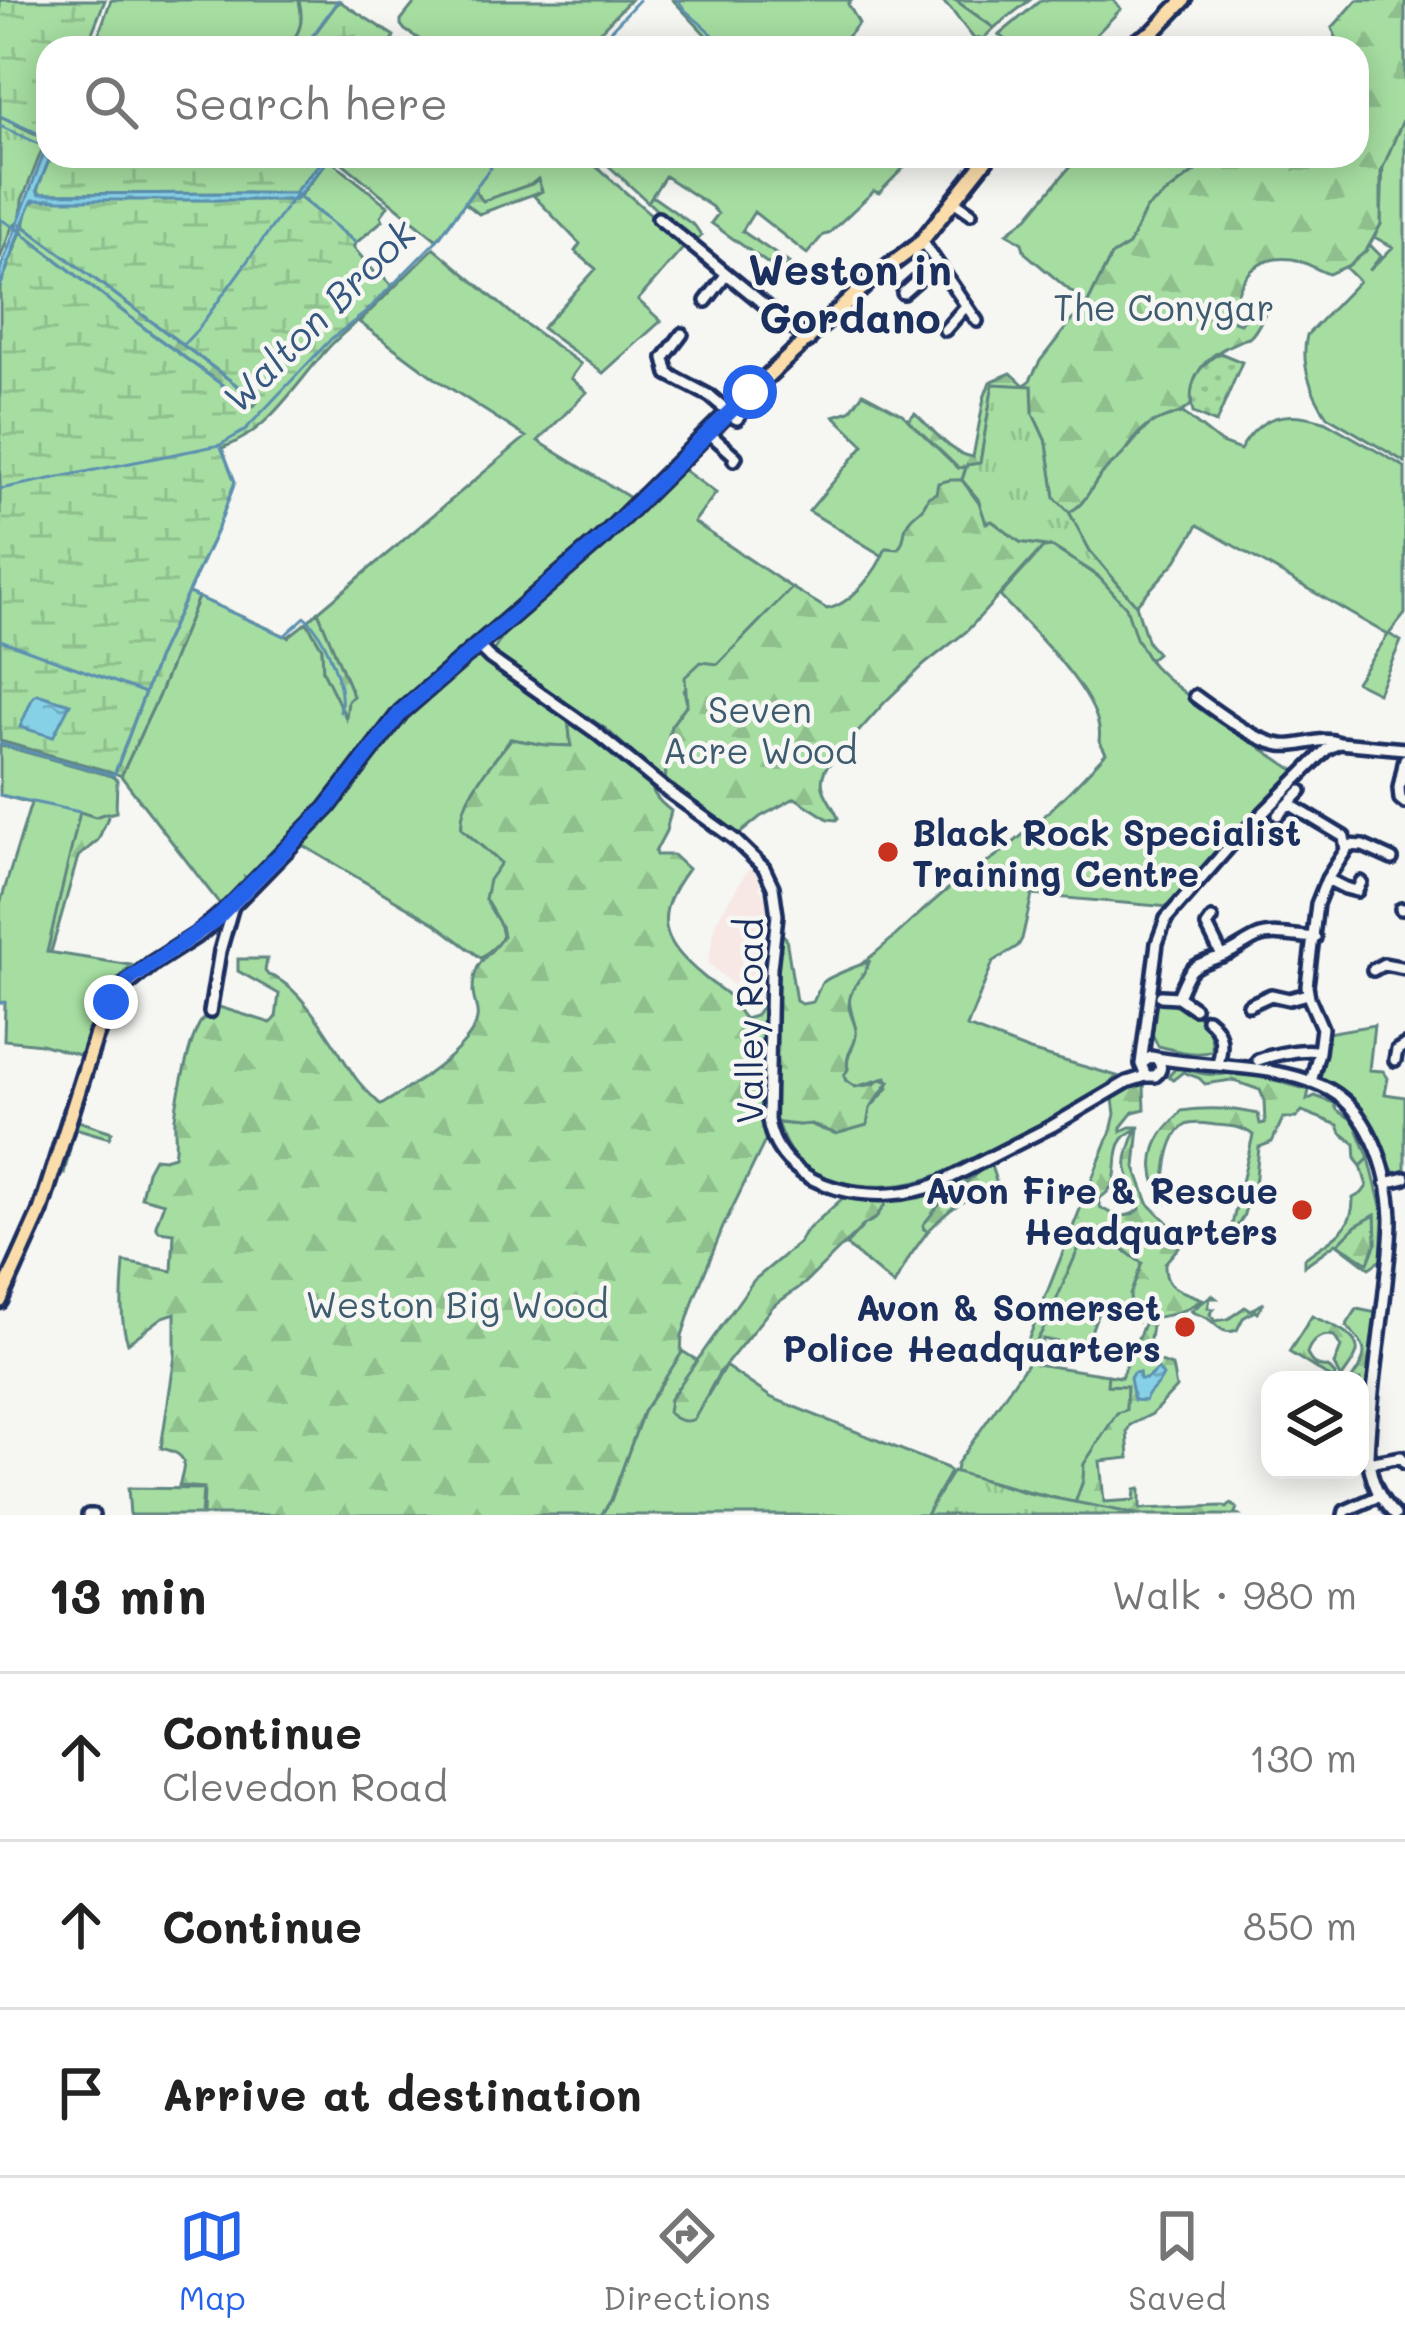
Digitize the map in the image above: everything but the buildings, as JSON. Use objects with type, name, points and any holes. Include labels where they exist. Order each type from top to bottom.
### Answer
[{"type":"main road","points":[[1145,36],[1184,0]]},
{"type":"main road","points":[[0,1301],[40,1212],[86,1061],[111,1002],[130,979],[200,933],[234,902],[327,808],[401,712],[577,561],[728,413],[872,280],[922,241],[978,168]]},
{"type":"street","points":[[952,200],[971,212]]},
{"type":"street","points":[[658,218],[808,341]]},
{"type":"street","points":[[922,241],[977,322]]},
{"type":"street","points":[[903,293],[936,264]]},
{"type":"street","points":[[706,301],[726,274]]},
{"type":"street","points":[[945,330],[966,306]]},
{"type":"street","points":[[682,334],[665,356],[670,376],[705,393],[736,419],[755,400]]},
{"type":"street","points":[[709,433],[734,460]]},
{"type":"street","name":"Valley Road","points":[[477,645],[734,839],[764,868],[773,887],[777,915],[768,1120],[781,1152],[806,1175],[852,1192],[920,1190],[1052,1126],[1127,1082],[1143,1069],[1145,1059],[1157,1063],[1152,1077],[1143,1069]]},
{"type":"street","points":[[1195,696],[1275,743],[1301,745],[1326,739],[1405,749]]},
{"type":"street","points":[[1143,1069],[1157,943],[1172,909],[1327,749],[1340,743]]},
{"type":"street","points":[[1400,802],[1405,759]]},
{"type":"street","points":[[1277,815],[1301,791]]},
{"type":"street","points":[[1288,804],[1310,821],[1342,834],[1347,845]]},
{"type":"street","points":[[1347,845],[1382,850],[1392,859]]},
{"type":"street","points":[[1311,1082],[1322,1028],[1307,994],[1317,904],[1347,845]]},
{"type":"street","points":[[1327,879],[1360,890]]},
{"type":"street","points":[[210,1012],[221,941],[234,902]]},
{"type":"street","points":[[1206,924],[1222,956]]},
{"type":"street","points":[[1178,997],[1185,970],[1266,932],[1315,938]]},
{"type":"street","points":[[1377,965],[1405,968]]},
{"type":"street","points":[[1257,1004],[1271,995],[1291,999],[1307,994]]},
{"type":"street","points":[[1161,996],[1178,997],[1194,1008]]},
{"type":"street","points":[[1213,1020],[1221,1037],[1218,1064]]},
{"type":"street","points":[[1146,1034],[1157,1063],[1218,1064],[1311,1082],[1340,1097],[1358,1114],[1374,1143],[1386,1183],[1391,1234],[1369,1426]]},
{"type":"street","points":[[1258,1060],[1279,1060],[1306,1048],[1318,1052]]},
{"type":"street","points":[[1386,1183],[1405,1178]]},
{"type":"street","points":[[1369,1462],[1403,1457]]},
{"type":"street","points":[[1369,1466],[1379,1496],[1395,1515]]},
{"type":"street","points":[[1343,1509],[1379,1496]]},
{"type":"shaded area","points":[[754,865],[767,900],[769,937],[759,970],[733,985],[708,963],[716,921]]},
{"type":"green space","points":[[0,0],[105,0],[91,36],[36,36],[36,132],[0,116]]},
{"type":"green space","points":[[111,0],[299,0],[301,20],[295,36],[98,36]]},
{"type":"green space","points":[[299,0],[339,1],[313,36],[295,36]]},
{"type":"green space","points":[[417,0],[630,0],[596,36],[414,36],[401,20]]},
{"type":"green space","points":[[673,0],[852,0],[848,4],[859,23],[848,36],[707,36]]},
{"type":"green space","points":[[940,0],[955,0],[994,28],[986,36],[972,36]]},
{"type":"green space","points":[[955,0],[1030,0],[994,28]]},
{"type":"green space","points":[[1041,0],[1113,0],[1121,9],[1095,36],[999,35]]},
{"type":"green space","name":"The Conygar","points":[[1357,0],[1405,0],[1405,115],[1381,172],[1381,224],[1366,251],[1329,274],[1292,259],[1256,267],[1241,285],[1234,321],[1240,323],[1257,306],[1265,313],[1254,333],[1210,358],[1194,382],[1191,405],[1140,432],[1069,512],[1055,498],[1047,444],[1033,414],[1032,387],[993,384],[980,464],[958,468],[908,420],[915,413],[949,446],[973,457],[990,382],[1011,373],[1024,385],[1029,382],[1040,361],[1085,309],[1111,256],[1129,245],[1146,209],[1199,168],[1369,168],[1369,36],[1336,36],[1332,28]]},
{"type":"green space","points":[[339,1],[394,36],[313,36]]},
{"type":"green space","points":[[1405,115],[1405,462],[1327,416],[1312,388],[1305,356],[1307,335],[1359,281],[1346,268],[1369,244],[1381,256],[1369,271],[1393,247],[1374,237],[1381,224],[1383,162]]},
{"type":"green space","points":[[0,117],[36,134],[36,165],[20,221],[12,227],[0,259]]},
{"type":"green space","points":[[46,168],[316,168],[294,193],[39,194]]},
{"type":"green space","points":[[322,168],[340,168],[388,206],[383,220],[356,243],[299,197]]},
{"type":"green space","points":[[349,168],[598,168],[686,245],[638,300],[661,321],[603,373],[542,328],[596,269],[575,251],[580,244],[534,196],[542,191],[537,180],[483,201],[474,191],[437,240]]},
{"type":"green space","points":[[611,168],[903,168],[807,254],[754,212],[742,231],[789,263],[781,273],[711,223],[718,214],[712,207],[665,176],[648,202]]},
{"type":"green space","points":[[1069,168],[1199,168],[1146,209],[1129,245],[1111,256],[1087,305],[1007,233],[1028,217]]},
{"type":"green space","points":[[538,179],[542,191],[479,214],[465,203],[474,190],[483,201]]},
{"type":"green space","points":[[652,196],[695,226],[701,235],[694,245],[648,202]]},
{"type":"green space","points":[[299,197],[356,243],[353,247],[393,287],[331,345],[269,418],[222,448],[235,482],[158,657],[115,773],[0,741],[0,287],[21,232],[253,407],[258,401],[24,226],[29,204],[39,199]]},
{"type":"green space","points":[[24,226],[258,401],[253,407],[152,334],[21,232]]},
{"type":"green space","points":[[434,248],[581,364],[571,378],[587,392],[538,441],[632,499],[423,687],[377,733],[336,792],[250,879],[245,877],[247,882],[222,907],[121,776],[198,597],[288,637],[307,622],[322,648],[323,671],[348,700],[353,696],[318,612],[526,437],[359,322]]},
{"type":"green space","points":[[1220,353],[1242,362],[1216,423],[1193,413],[1191,394],[1199,371]]},
{"type":"green space","points":[[993,384],[1032,386],[1033,414],[1047,444],[1055,498],[1069,512],[1090,551],[1136,605],[1148,643],[1157,653],[1149,660],[1126,607],[1097,575],[1053,547],[1020,542],[992,521],[986,523],[978,499],[962,480],[967,465],[980,463]]},
{"type":"green space","points":[[863,393],[902,414],[958,468],[966,467],[962,480],[944,485],[913,520],[898,549],[886,548],[883,556],[809,511],[864,445],[834,416],[850,411]]},
{"type":"green space","points":[[1183,413],[1221,443],[1240,450],[1265,422],[1286,416],[1310,417],[1405,467],[1405,614],[1389,634],[1401,641],[1378,693],[1356,682],[1388,635],[1198,525],[1176,561],[1136,605],[1090,551],[1069,512],[1146,427]]},
{"type":"green space","points":[[681,468],[716,493],[694,522],[792,588],[718,664],[684,690],[687,704],[671,726],[665,782],[606,729],[492,653],[511,623]]},
{"type":"green space","name":"Seven Acre Wood","points":[[962,480],[992,521],[1020,542],[1053,547],[1042,548],[967,631],[885,702],[826,768],[823,788],[838,818],[828,819],[795,798],[737,836],[665,789],[671,726],[687,704],[685,677],[701,662],[718,664],[792,588],[827,609],[846,601],[870,576],[886,548],[898,549],[907,524],[936,493],[938,483]]},
{"type":"green space","points":[[1053,547],[1119,596],[1144,651],[1166,678],[1264,742],[1261,748],[1298,773],[1169,907],[1032,895],[1022,939],[993,962],[967,1027],[1117,1076],[1109,1084],[1044,1123],[927,1179],[894,1186],[839,1181],[794,1156],[777,1123],[806,1123],[837,1132],[867,1125],[870,1108],[888,1088],[886,1078],[855,1087],[844,1075],[856,1033],[851,992],[869,962],[864,962],[966,875],[1026,832],[1106,753],[1091,704],[1078,684],[1000,596],[1043,548]]},
{"type":"green space","points":[[187,592],[198,597],[121,776],[115,773]]},
{"type":"green space","points":[[318,612],[353,696],[346,718],[323,671],[322,648],[307,622]]},
{"type":"green space","points":[[476,656],[568,718],[571,746],[510,739],[466,806],[462,829],[501,863],[485,899],[503,936],[481,958],[436,924],[299,843],[403,718]]},
{"type":"green space","name":"Weston Big Wood","points":[[568,718],[649,775],[656,796],[671,811],[655,852],[673,855],[688,869],[666,914],[666,927],[678,951],[728,995],[745,1019],[755,1016],[768,997],[767,1137],[694,1299],[681,1354],[643,1412],[601,1515],[203,1515],[204,1488],[179,1486],[183,1460],[161,1448],[175,1356],[175,1313],[128,1343],[122,1304],[124,1262],[172,1271],[174,1233],[159,1231],[156,1225],[164,1203],[141,1197],[154,1158],[174,1156],[179,1096],[199,1025],[219,1007],[271,1023],[279,994],[238,971],[238,959],[267,959],[268,975],[305,1003],[358,1081],[381,1105],[436,1068],[472,1031],[477,1015],[476,972],[503,936],[485,899],[489,880],[501,863],[462,829],[465,805],[511,739],[571,746]]},
{"type":"green space","points":[[0,745],[117,780],[116,812],[95,817],[81,813],[48,952],[131,965],[100,999],[82,1056],[4,1040],[0,904],[31,803],[0,795]]},
{"type":"green space","points":[[80,812],[95,817],[107,813],[108,817],[98,840],[78,857],[51,952],[47,952]]},
{"type":"green space","points":[[782,934],[796,1001],[802,1004],[813,1002],[825,980],[869,962],[850,998],[856,1037],[844,1076],[855,1087],[881,1079],[889,1082],[870,1108],[867,1125],[836,1134],[812,1124],[772,1122],[772,997]]},
{"type":"green space","points":[[121,995],[127,996],[100,1048],[78,1121],[112,1132],[109,1138],[75,1128],[64,1174],[57,1172],[96,1045]]},
{"type":"green space","points":[[1153,1000],[1175,1004],[1202,1020],[1212,1051],[1192,1053],[1158,1046],[1150,1030]]},
{"type":"green space","points":[[1374,1025],[1369,1070],[1383,1071],[1388,1078],[1385,1094],[1405,1097],[1405,1174],[1397,1176],[1365,1117],[1317,1072],[1327,1033]]},
{"type":"green space","points":[[1175,1069],[1210,1075],[1236,1070],[1309,1090],[1307,1100],[1315,1096],[1334,1103],[1354,1121],[1369,1158],[1361,1166],[1355,1144],[1338,1125],[1302,1111],[1296,1118],[1283,1118],[1272,1142],[1259,1147],[1255,1186],[1234,1231],[1253,1135],[1235,1127],[1189,1124],[1179,1131],[1170,1149],[1165,1201],[1156,1185],[1153,1159],[1157,1142],[1181,1111],[1238,1110],[1258,1114],[1260,1124],[1265,1123],[1260,1090],[1232,1080],[1205,1084],[1183,1072],[1173,1080],[1168,1077]]},
{"type":"green space","points":[[1138,1084],[1144,1086],[1145,1109],[1133,1112],[1121,1131],[1139,1127],[1135,1167],[1148,1203],[1185,1240],[1165,1263],[1167,1279],[1174,1288],[1202,1299],[1167,1315],[1148,1317],[1131,1310],[1130,1295],[1142,1263],[1111,1240],[1086,1231],[1028,1357],[1025,1348],[1111,1131],[1113,1099]],"holes":[[[1137,1129],[1127,1164],[1140,1209],[1116,1215],[1101,1208],[1098,1199],[1113,1183],[1120,1144]]]},
{"type":"green space","points":[[1369,1158],[1383,1214],[1381,1260],[1369,1268],[1336,1243],[1304,1266],[1304,1259],[1338,1235],[1349,1220],[1353,1198],[1367,1186],[1361,1166]],"holes":[[[1375,1216],[1376,1243],[1339,1243]]]},
{"type":"green space","points":[[990,1163],[999,1190],[964,1202],[928,1231],[924,1229],[942,1201]]},
{"type":"green space","points":[[985,1166],[953,1192],[924,1229],[928,1231],[894,1285],[846,1245],[875,1219],[889,1198],[936,1191]]},
{"type":"green space","points":[[844,1197],[889,1198],[875,1219],[773,1306],[719,1373],[694,1419],[683,1421],[670,1415],[670,1399],[754,1280]]},
{"type":"green space","points":[[1375,1215],[1376,1243],[1368,1263],[1338,1244]]},
{"type":"green space","points":[[1086,1231],[1111,1240],[1142,1263],[1133,1313],[1140,1317],[1137,1322],[1099,1310],[1085,1348],[1043,1339],[1036,1364],[1108,1375],[1108,1385],[1127,1385],[1126,1410],[1084,1464],[1075,1503],[960,1474],[957,1464],[1028,1362]]},
{"type":"green space","points":[[1212,1295],[1216,1298],[1210,1298],[1208,1308],[1214,1309],[1210,1314],[1215,1321],[1264,1303],[1257,1313],[1243,1318],[1237,1330],[1227,1331],[1191,1311]]},
{"type":"green space","points":[[1357,1309],[1377,1313],[1369,1394],[1369,1371],[1356,1371],[1364,1351],[1346,1326]]},
{"type":"green space","points":[[1312,1316],[1348,1334],[1357,1352],[1346,1371],[1337,1371],[1334,1365],[1341,1347],[1334,1336],[1317,1339],[1307,1353],[1316,1365],[1332,1371],[1320,1371],[1289,1352]]},
{"type":"green space","points":[[1145,1322],[1152,1326],[1147,1357],[1172,1366],[1176,1388],[1152,1414],[1130,1425],[1129,1458],[1100,1461],[1104,1502],[1134,1500],[1135,1490],[1140,1489],[1140,1509],[1227,1508],[1231,1504],[1238,1515],[1141,1515],[1075,1503],[1084,1464],[1117,1413],[1126,1410],[1127,1386],[1107,1385],[1108,1375],[1121,1377]]},
{"type":"green space","points":[[682,1351],[698,1361],[670,1399],[694,1419],[725,1366],[772,1398],[950,1472],[926,1515],[601,1515],[643,1412]]},
{"type":"green space","points":[[953,1471],[1028,1493],[1141,1515],[926,1515]]},
{"type":"green space","points":[[128,1488],[203,1489],[201,1515],[130,1515]]},
{"type":"water","points":[[38,168],[46,168],[39,194],[294,193],[321,168],[295,200],[33,200],[0,287],[0,270]]},
{"type":"water","points":[[37,694],[70,704],[53,737],[20,727]]},
{"type":"water","points":[[1158,1369],[1163,1376],[1159,1383],[1145,1401],[1134,1400],[1133,1373],[1146,1379]]},
{"type":"waterway","points":[[312,36],[338,0]]},
{"type":"waterway","name":"Walton Brook","points":[[605,36],[639,0]]},
{"type":"waterway","points":[[678,0],[714,36]]},
{"type":"waterway","points":[[0,116],[36,132]]},
{"type":"waterway","points":[[0,126],[36,142]]},
{"type":"waterway","name":"Walton Brook","points":[[0,489],[220,445],[244,431],[331,339],[365,313],[437,240],[490,168]]},
{"type":"waterway","points":[[183,345],[296,194],[356,243]]},
{"type":"waterway","points":[[0,219],[247,403]]},
{"type":"waterway","points":[[21,224],[258,401]]},
{"type":"waterway","points":[[0,744],[114,775],[158,657],[235,482],[221,447]]},
{"type":"waterway","points":[[188,593],[284,636],[305,617],[332,661],[340,712]]},
{"type":"waterway","points":[[0,640],[145,693]]},
{"type":"waterway","points":[[0,795],[80,812]]},
{"type":"waterway","points":[[0,1003],[5,1002]]},
{"type":"place","name":"Black Rock Specialist Training Centre","points":[[888,852]]},
{"type":"place","name":"Avon Fire & Rescue Headquarters","points":[[1302,1210]]},
{"type":"place","name":"Avon & Somerset Police Headquarters","points":[[1185,1327]]},
{"type":"district","name":"Weston in Gordano","points":[[850,292]]},
{"type":"route","points":[[111,1002],[130,979],[214,921],[344,789],[401,712],[601,539],[750,392]]}]
